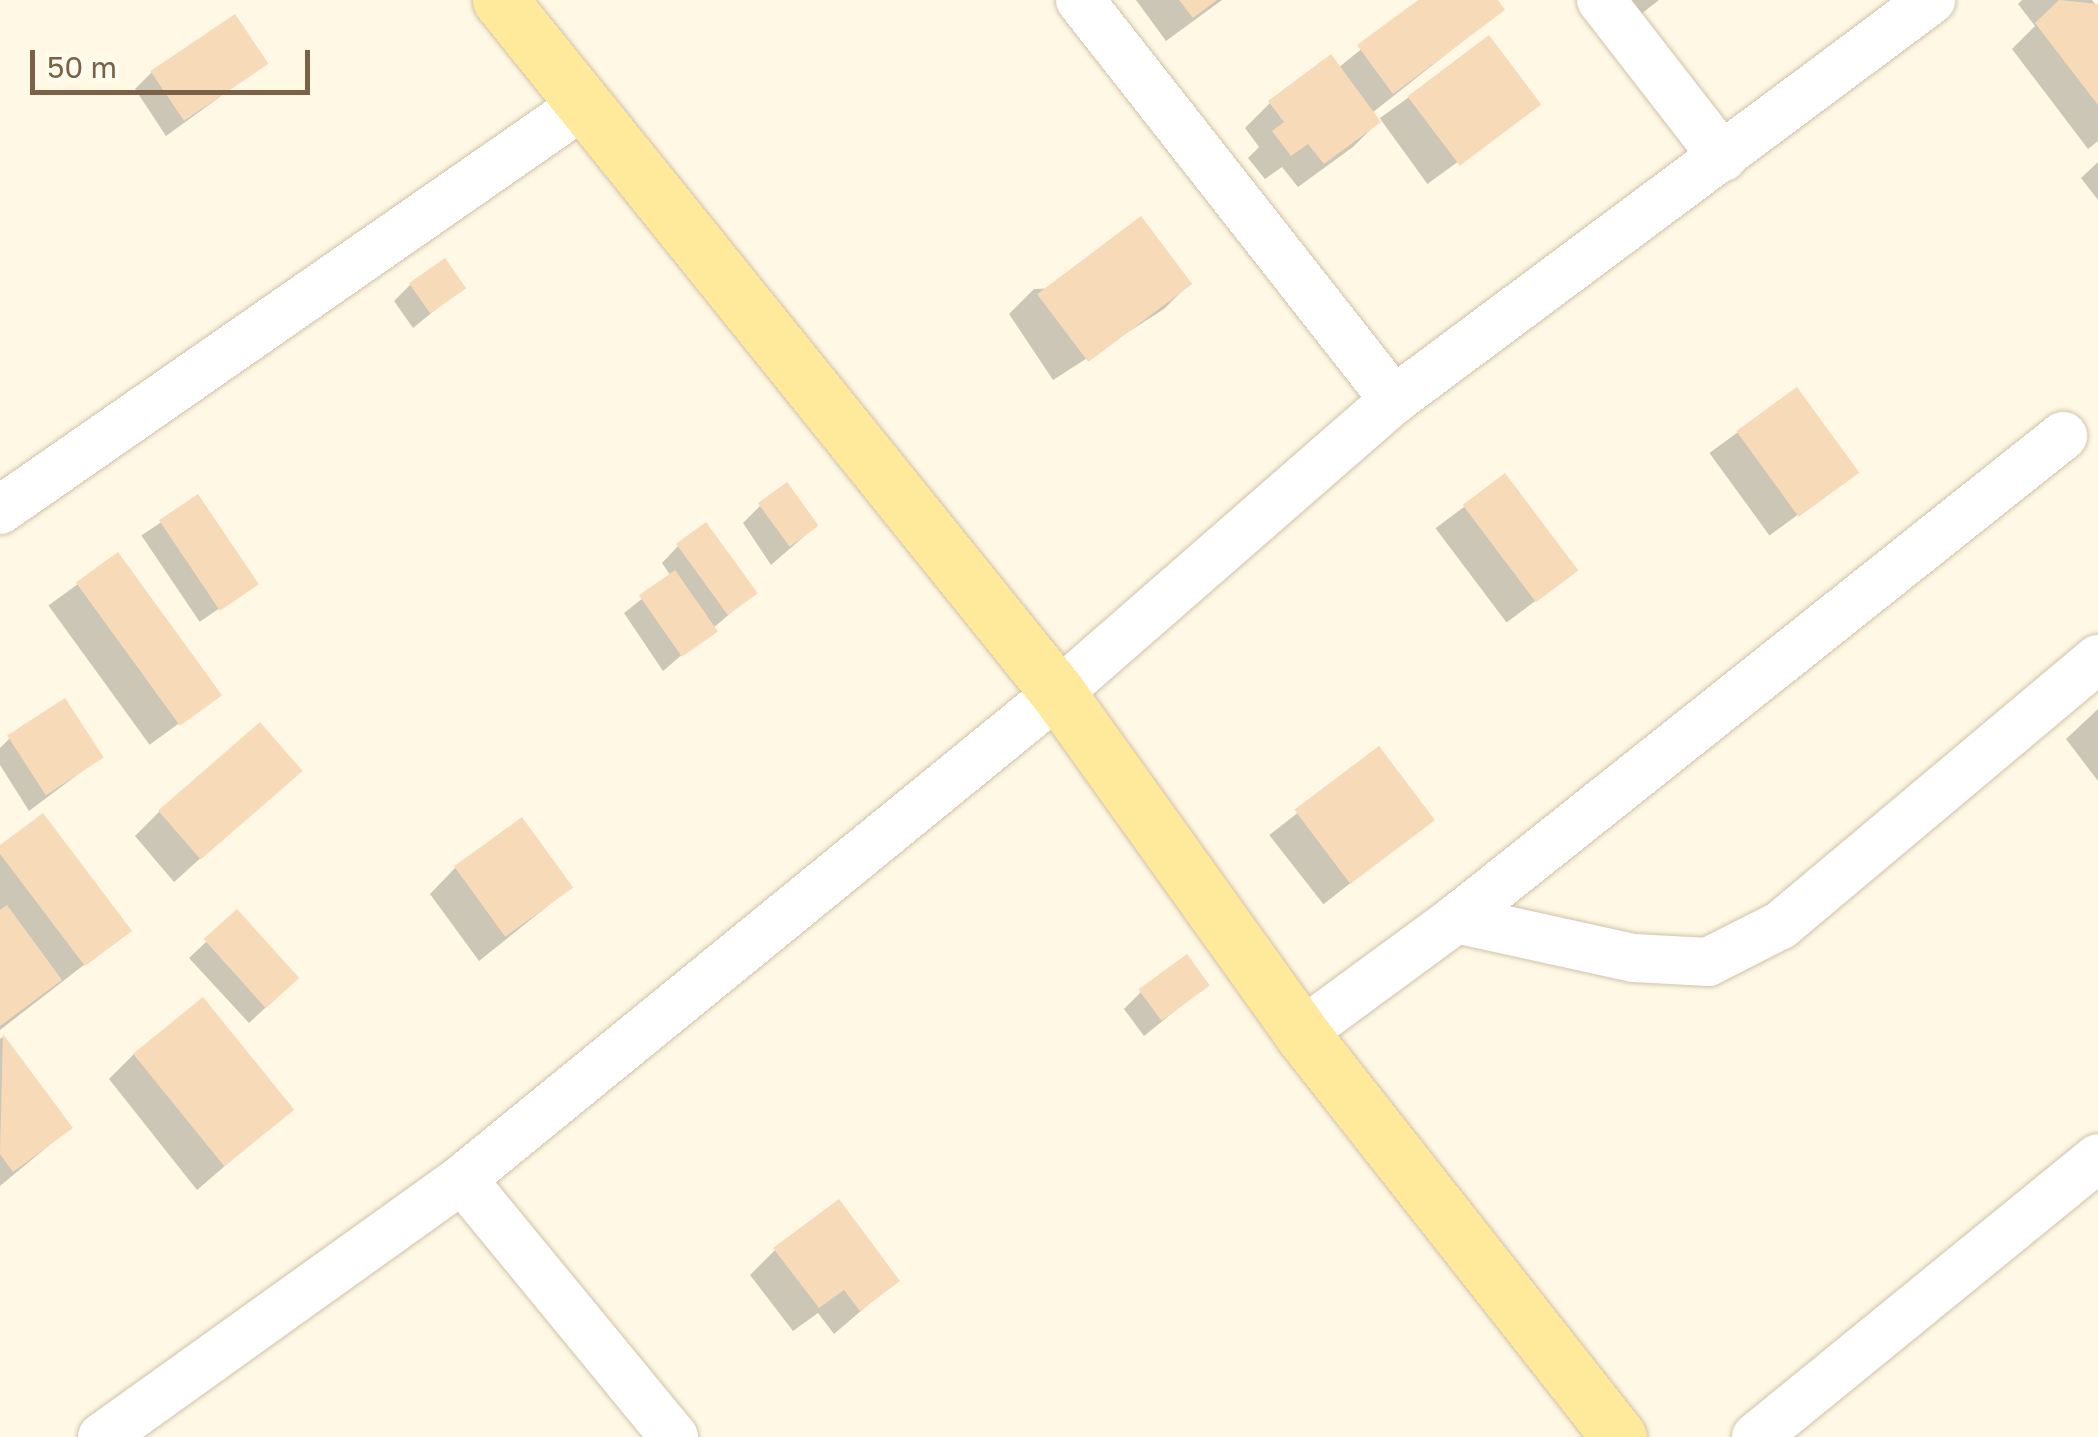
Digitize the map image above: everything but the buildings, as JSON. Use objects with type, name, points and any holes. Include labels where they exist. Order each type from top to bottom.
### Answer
[{"type":"main road","points":[[500,0],[1058,693],[1301,1033],[1619,1437]]},
{"type":"street","points":[[1080,0],[1394,400]]},
{"type":"street","points":[[1601,0],[1723,157]]},
{"type":"street","points":[[102,1437],[462,1178],[1058,693],[1394,400],[1932,0]]},
{"type":"street","points":[[0,510],[582,105]]},
{"type":"street","points":[[1301,1033],[1456,918],[2062,436]]},
{"type":"street","points":[[1456,918],[1634,958],[1708,962],[1782,925],[2098,659]]},
{"type":"street","points":[[1756,1437],[2098,1158]]},
{"type":"street","points":[[462,1178],[674,1437]]}]
